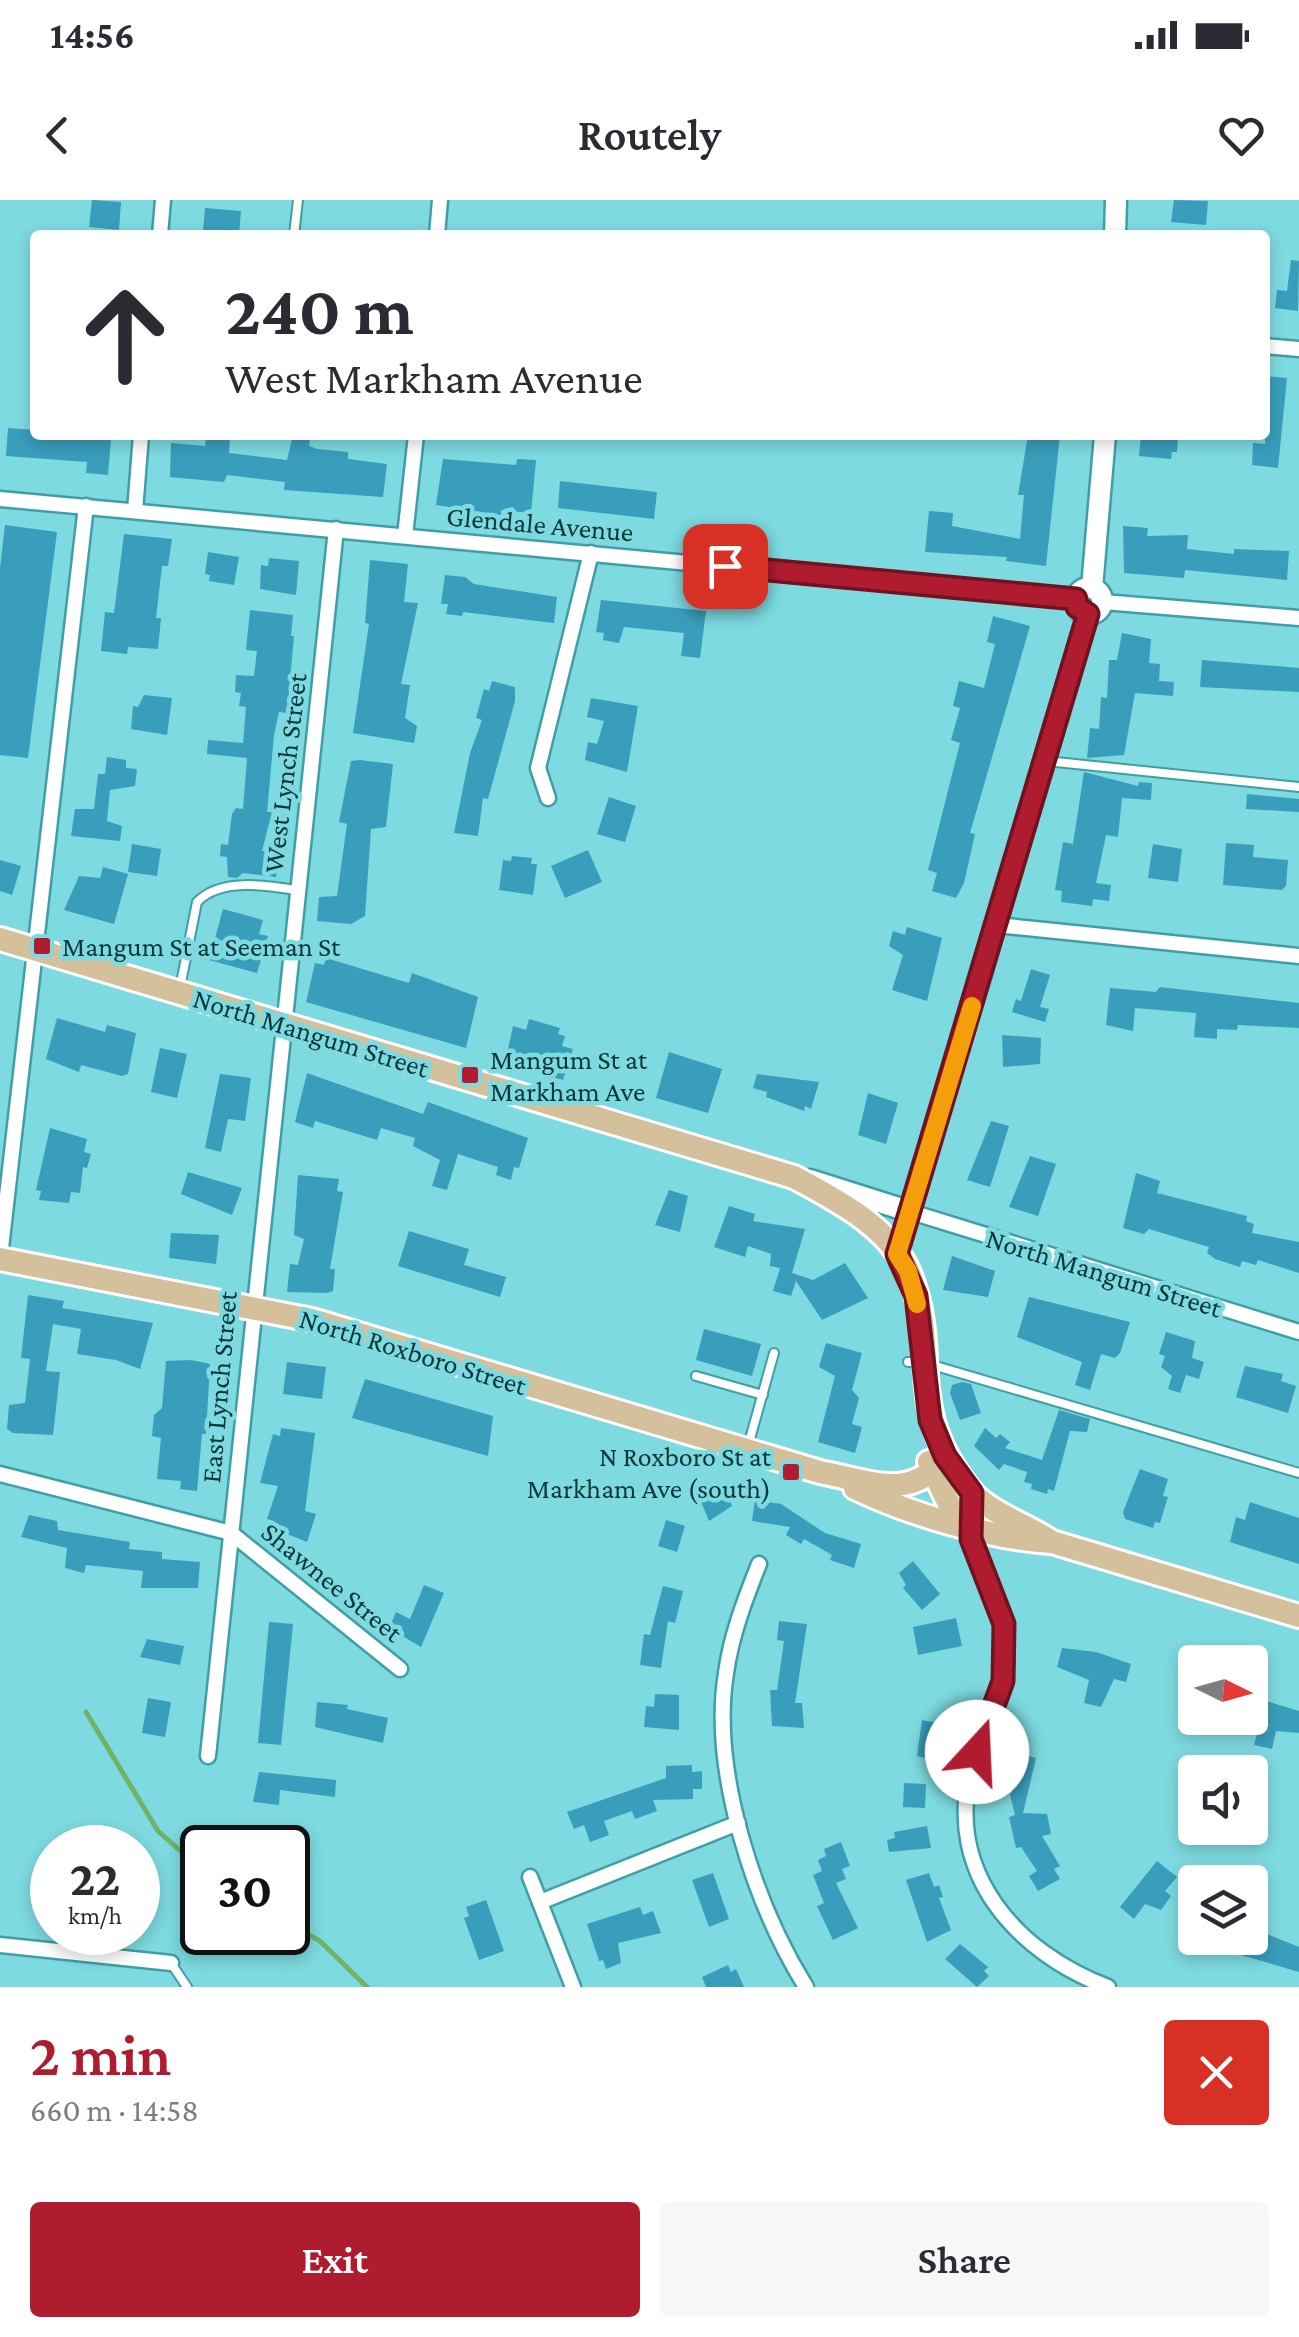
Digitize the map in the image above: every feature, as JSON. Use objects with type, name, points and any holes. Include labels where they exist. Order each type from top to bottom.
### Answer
[{"type":"main road","name":"North Mangum Street","points":[[0,939],[794,1177],[858,1214],[897,1254]]},
{"type":"main road","points":[[897,1254],[915,1362],[916,1424],[939,1464],[950,1506],[969,1526]]},
{"type":"main road","name":"North Roxboro Street","points":[[0,1258],[251,1306],[820,1472],[896,1485],[916,1484],[939,1464]]},
{"type":"main road","points":[[939,1464],[972,1493],[1052,1542]]},
{"type":"main road","name":"North Roxboro Street","points":[[820,1472],[868,1494],[969,1526],[1025,1540],[1052,1542],[1299,1616]]},
{"type":"street","points":[[160,230],[163,200]]},
{"type":"street","points":[[437,230],[440,200]]},
{"type":"street","points":[[1115,230],[1116,200]]},
{"type":"street","points":[[1270,347],[1299,350]]},
{"type":"street","points":[[135,510],[142,440]]},
{"type":"street","points":[[406,536],[416,440]]},
{"type":"street","points":[[897,1254],[1046,761],[1090,601],[1105,440]]},
{"type":"street","name":"Glendale Avenue","points":[[0,499],[1299,618]]},
{"type":"street","points":[[0,1258],[86,506]]},
{"type":"street","name":"West Lynch Street","points":[[281,1023],[336,530]]},
{"type":"street","points":[[548,798],[538,768],[590,554]]},
{"type":"street","points":[[996,925],[1299,956]]},
{"type":"street","name":"East Lynch Street","points":[[208,1756],[281,1023]]},
{"type":"street","name":"North Mangum Street","points":[[794,1177],[1299,1332]]},
{"type":"street","name":"Shawnee Street","points":[[0,1474],[230,1532],[400,1670]]},
{"type":"street","points":[[972,1493],[969,1526],[1004,1624],[1006,1661],[971,1772],[965,1806],[968,1836],[996,1908],[1028,1944],[1086,1983],[1108,1987]]},
{"type":"street","points":[[759,1564],[732,1643],[724,1696],[738,1822],[761,1902],[806,1987]]},
{"type":"street","points":[[540,1902],[738,1822]]},
{"type":"street","points":[[530,1877],[573,1987]]},
{"type":"street","points":[[0,1945],[171,1963]]},
{"type":"lane","points":[[295,230],[298,200]]},
{"type":"lane","points":[[1046,761],[1299,788]]},
{"type":"lane","points":[[179,993],[197,902],[205,894],[221,887],[296,890]]},
{"type":"lane","points":[[746,1450],[774,1353]]},
{"type":"lane","points":[[915,1362],[1299,1473]]},
{"type":"lane","points":[[696,1376],[763,1395]]},
{"type":"lane","points":[[171,1963],[187,1987]]},
{"type":"building","points":[[92,200],[121,202],[119,230],[89,227]]},
{"type":"building","points":[[1174,200],[1208,201],[1206,225],[1171,222]]},
{"type":"building","points":[[205,208],[241,211],[239,230],[203,230]]},
{"type":"building","points":[[1291,260],[1299,261],[1298,311],[1275,308],[1277,290],[1287,291]]},
{"type":"building","points":[[1270,376],[1287,378],[1278,468],[1252,465],[1253,443],[1265,444],[1265,440],[1270,440]]},
{"type":"building","points":[[8,428],[30,430],[30,440],[111,440],[108,475],[86,473],[87,462],[6,456]]},
{"type":"building","points":[[206,440],[230,440],[229,453],[287,460],[292,440],[310,440],[309,446],[317,449],[348,452],[348,459],[387,464],[383,497],[284,490],[285,482],[227,475],[224,482],[170,477],[171,443],[205,446]]},
{"type":"building","points":[[1027,440],[1059,440],[1046,566],[1006,561],[1007,557],[925,552],[929,511],[953,513],[952,526],[1020,539],[1024,495],[1018,495]]},
{"type":"building","points":[[1141,440],[1178,440],[1177,452],[1172,452],[1171,459],[1139,456]]},
{"type":"building","points":[[443,459],[516,465],[517,459],[536,460],[531,513],[501,510],[501,515],[436,505]]},
{"type":"building","points":[[560,481],[657,492],[654,519],[558,508]]},
{"type":"building","points":[[5,525],[57,532],[28,758],[0,755],[0,568]]},
{"type":"building","points":[[1123,526],[1148,528],[1147,536],[1188,535],[1187,549],[1234,554],[1234,549],[1289,551],[1287,580],[1185,570],[1184,578],[1124,573]]},
{"type":"building","points":[[124,534],[172,539],[168,566],[162,566],[156,618],[161,618],[158,649],[128,647],[127,654],[101,651],[105,612],[114,613]]},
{"type":"building","points":[[208,552],[239,557],[234,585],[209,581],[210,575],[205,574]]},
{"type":"building","points":[[269,558],[299,561],[296,595],[260,589],[261,565],[268,566]]},
{"type":"building","points":[[370,560],[408,564],[404,602],[418,603],[401,684],[410,685],[405,718],[417,726],[414,743],[353,733],[369,624],[365,623]]},
{"type":"building","points":[[445,575],[465,577],[474,584],[557,597],[554,623],[463,612],[462,616],[446,614],[448,604],[441,604]]},
{"type":"building","points":[[601,600],[706,611],[700,658],[681,656],[684,633],[624,627],[619,643],[603,640],[604,633],[596,632]]},
{"type":"building","points":[[250,610],[293,615],[294,636],[287,713],[279,712],[274,735],[267,812],[272,812],[262,851],[279,853],[276,877],[243,873],[237,878],[228,877],[227,857],[220,856],[221,844],[228,845],[232,814],[236,808],[243,809],[247,758],[207,754],[208,740],[243,743],[246,707],[239,706],[241,693],[235,692],[236,675],[254,676],[257,651],[246,650]]},
{"type":"building","points":[[993,616],[1030,626],[970,833],[975,834],[964,883],[956,898],[932,891],[937,873],[928,870],[960,743],[951,740],[960,708],[953,706],[959,681],[984,688],[995,644],[987,642]]},
{"type":"building","points":[[1122,633],[1151,639],[1149,663],[1160,664],[1159,681],[1174,682],[1173,696],[1135,693],[1124,755],[1087,758],[1090,728],[1099,729],[1101,697],[1107,698],[1109,660],[1117,660]]},
{"type":"building","points":[[1202,660],[1299,668],[1299,692],[1200,687]]},
{"type":"building","points":[[492,681],[515,687],[515,701],[488,799],[483,798],[478,836],[454,833],[470,753],[482,720],[476,718],[484,689],[489,691]]},
{"type":"building","points":[[144,695],[172,698],[167,735],[131,729],[133,706],[138,707]]},
{"type":"building","points":[[591,698],[638,706],[627,772],[585,760],[588,742],[597,744],[604,721],[587,717]]},
{"type":"building","points":[[107,757],[126,760],[126,768],[137,769],[135,786],[110,790],[107,821],[122,826],[120,841],[71,836],[75,809],[94,809],[98,774],[105,774]]},
{"type":"building","points":[[351,761],[393,764],[386,827],[371,829],[365,916],[351,924],[317,921],[319,897],[337,896],[347,824],[339,822]]},
{"type":"building","points":[[1084,772],[1138,786],[1139,782],[1152,783],[1151,800],[1122,798],[1118,837],[1106,835],[1096,883],[1111,885],[1109,901],[1093,899],[1092,906],[1061,902],[1062,891],[1055,890],[1063,842],[1073,844]]},
{"type":"building","points":[[1247,794],[1299,799],[1299,812],[1246,809]]},
{"type":"building","points":[[609,797],[636,806],[625,842],[597,834]]},
{"type":"building","points":[[1226,843],[1254,845],[1253,857],[1288,860],[1286,886],[1282,890],[1223,885]]},
{"type":"building","points":[[132,844],[161,849],[157,876],[128,872]]},
{"type":"building","points":[[1153,844],[1182,849],[1178,882],[1148,878]]},
{"type":"building","points":[[588,850],[602,882],[565,898],[551,866]]},
{"type":"building","points":[[512,856],[532,858],[531,864],[537,864],[533,895],[499,890],[503,860],[511,861]]},
{"type":"building","points":[[0,860],[21,866],[12,895],[0,891]]},
{"type":"building","points":[[103,867],[128,874],[114,924],[64,910],[79,876],[100,878]]},
{"type":"building","points":[[223,909],[263,920],[259,934],[268,936],[257,973],[209,960]]},
{"type":"building","points":[[907,927],[942,938],[927,1001],[892,990],[903,955],[889,946],[893,931],[905,935]]},
{"type":"building","points":[[326,958],[409,983],[412,973],[478,997],[466,1048],[306,1002],[315,963],[324,965]]},
{"type":"building","points":[[1031,969],[1050,975],[1040,1007],[1049,1009],[1045,1022],[1012,1012],[1016,999],[1021,1001]]},
{"type":"building","points":[[1160,987],[1299,1003],[1299,1028],[1238,1025],[1237,1030],[1217,1029],[1217,1039],[1194,1037],[1196,1013],[1135,1008],[1133,1031],[1106,1025],[1110,988],[1156,992]]},
{"type":"building","points":[[57,1018],[105,1032],[107,1025],[136,1033],[128,1074],[122,1076],[81,1065],[79,1072],[46,1059]]},
{"type":"building","points":[[529,1019],[560,1028],[558,1034],[565,1036],[562,1046],[573,1049],[563,1080],[505,1063],[513,1026],[526,1030]]},
{"type":"building","points":[[1002,1035],[1041,1038],[1040,1064],[1003,1067]]},
{"type":"building","points":[[160,1048],[187,1054],[177,1098],[151,1092]]},
{"type":"building","points":[[669,1052],[722,1069],[708,1113],[656,1098]]},
{"type":"building","points":[[307,1073],[423,1114],[428,1102],[528,1138],[519,1168],[514,1167],[511,1180],[496,1175],[498,1167],[458,1154],[447,1190],[432,1186],[440,1160],[413,1146],[415,1138],[381,1128],[377,1140],[315,1121],[313,1128],[295,1122]]},
{"type":"building","points":[[220,1074],[251,1078],[245,1121],[228,1119],[221,1152],[205,1148]]},
{"type":"building","points":[[757,1074],[819,1082],[811,1109],[805,1106],[804,1111],[766,1097],[767,1092],[753,1088]]},
{"type":"building","points":[[868,1093],[898,1103],[886,1144],[858,1135]]},
{"type":"building","points":[[991,1121],[1009,1126],[990,1187],[967,1180]]},
{"type":"building","points":[[50,1128],[87,1139],[84,1152],[91,1154],[87,1168],[83,1167],[80,1193],[71,1192],[69,1203],[39,1200],[41,1191],[36,1190]]},
{"type":"building","points":[[1030,1156],[1056,1164],[1038,1216],[1009,1207]]},
{"type":"building","points":[[188,1172],[242,1188],[232,1215],[181,1194]]},
{"type":"building","points":[[1136,1173],[1160,1181],[1157,1193],[1247,1216],[1246,1221],[1254,1224],[1252,1233],[1299,1242],[1299,1273],[1258,1260],[1256,1265],[1242,1261],[1240,1267],[1215,1259],[1207,1253],[1209,1247],[1149,1229],[1144,1234],[1123,1228]]},
{"type":"building","points":[[298,1175],[339,1179],[337,1191],[343,1192],[330,1269],[335,1269],[333,1291],[327,1293],[287,1292],[290,1264],[298,1265],[304,1239],[294,1235]]},
{"type":"building","points":[[669,1190],[688,1196],[680,1232],[655,1225]]},
{"type":"building","points":[[729,1206],[755,1214],[753,1221],[805,1229],[792,1273],[813,1280],[845,1263],[868,1298],[822,1320],[796,1281],[791,1296],[773,1291],[780,1268],[770,1266],[771,1254],[748,1246],[745,1257],[714,1247]]},
{"type":"building","points":[[409,1231],[469,1249],[464,1265],[506,1277],[500,1297],[398,1266]]},
{"type":"building","points":[[171,1233],[219,1235],[216,1264],[169,1258]]},
{"type":"building","points":[[952,1256],[995,1271],[988,1297],[943,1290]]},
{"type":"building","points":[[28,1295],[64,1301],[62,1308],[153,1323],[140,1369],[116,1360],[77,1354],[81,1329],[53,1324],[46,1371],[60,1372],[53,1435],[13,1433],[7,1429],[9,1405],[25,1403],[30,1359],[21,1358]]},
{"type":"building","points":[[1029,1297],[1130,1322],[1120,1353],[1115,1358],[1101,1354],[1090,1390],[1075,1385],[1082,1362],[1017,1337]]},
{"type":"building","points":[[704,1329],[761,1344],[752,1376],[696,1360]]},
{"type":"building","points":[[1166,1332],[1195,1341],[1192,1358],[1204,1362],[1199,1379],[1186,1375],[1180,1393],[1168,1389],[1172,1376],[1161,1367],[1165,1356],[1159,1354]]},
{"type":"building","points":[[826,1343],[862,1353],[852,1390],[859,1398],[852,1424],[862,1427],[855,1453],[818,1442],[835,1376],[819,1367]]},
{"type":"building","points":[[166,1361],[210,1364],[206,1434],[202,1434],[197,1491],[180,1489],[181,1481],[157,1479],[161,1438],[152,1436],[154,1415],[162,1408]]},
{"type":"building","points":[[287,1362],[326,1367],[322,1399],[283,1394]]},
{"type":"building","points":[[1245,1366],[1283,1374],[1281,1381],[1296,1386],[1288,1413],[1236,1397]]},
{"type":"building","points":[[365,1379],[493,1416],[488,1456],[352,1418]]},
{"type":"building","points":[[971,1384],[981,1413],[960,1420],[950,1393],[952,1385]]},
{"type":"building","points":[[1059,1410],[1090,1419],[1087,1432],[1070,1431],[1054,1491],[1048,1489],[1047,1494],[1024,1482],[1027,1472],[1004,1464],[999,1470],[974,1446],[985,1428],[996,1438],[1000,1434],[1010,1442],[1005,1448],[1042,1460]]},
{"type":"building","points":[[281,1428],[315,1433],[305,1511],[316,1514],[307,1542],[272,1528],[274,1521],[267,1519],[278,1486],[260,1483],[273,1434],[280,1436]]},
{"type":"building","points":[[1140,1469],[1168,1479],[1163,1496],[1168,1497],[1160,1523],[1155,1522],[1153,1528],[1125,1519],[1123,1512]]},
{"type":"building","points":[[725,1488],[732,1506],[709,1521],[699,1497]]},
{"type":"building","points":[[755,1500],[781,1504],[825,1533],[861,1544],[854,1568],[830,1560],[832,1555],[804,1539],[801,1544],[786,1535],[790,1527],[752,1521]]},
{"type":"building","points":[[1250,1502],[1299,1518],[1299,1564],[1230,1542],[1236,1517],[1245,1520]]},
{"type":"building","points":[[29,1515],[57,1521],[58,1530],[130,1542],[129,1549],[162,1552],[162,1559],[200,1562],[198,1588],[141,1588],[143,1571],[86,1565],[84,1573],[65,1568],[67,1548],[21,1537]]},
{"type":"building","points":[[666,1520],[685,1526],[677,1552],[658,1546]]},
{"type":"building","points":[[913,1561],[940,1594],[922,1610],[903,1588],[906,1585],[899,1573]]},
{"type":"building","points":[[424,1585],[444,1593],[421,1647],[389,1628],[396,1612],[410,1619]]},
{"type":"building","points":[[663,1586],[683,1591],[675,1623],[668,1621],[661,1668],[640,1665],[644,1634],[650,1635]]},
{"type":"building","points":[[956,1618],[962,1646],[918,1655],[913,1627]]},
{"type":"building","points":[[779,1621],[807,1624],[795,1703],[802,1703],[804,1728],[772,1726],[770,1690],[777,1690],[784,1641],[777,1640]]},
{"type":"building","points":[[269,1622],[293,1624],[281,1745],[258,1743]]},
{"type":"building","points":[[147,1639],[184,1646],[180,1665],[140,1657]]},
{"type":"building","points":[[1062,1648],[1096,1652],[1131,1664],[1126,1682],[1114,1679],[1101,1707],[1084,1703],[1089,1680],[1057,1667]]},
{"type":"building","points":[[655,1694],[679,1695],[679,1730],[644,1727],[646,1706],[654,1707]]},
{"type":"building","points":[[148,1698],[171,1702],[165,1737],[142,1733]]},
{"type":"building","points":[[317,1702],[348,1705],[347,1709],[388,1718],[383,1743],[315,1727]]},
{"type":"building","points":[[1268,1702],[1299,1711],[1299,1733],[1276,1731],[1272,1749],[1254,1745],[1257,1735],[1268,1735]]},
{"type":"building","points":[[922,1720],[947,1725],[939,1761],[917,1756]]},
{"type":"building","points":[[1016,1753],[1036,1758],[1023,1813],[1047,1814],[1051,1834],[1042,1836],[1060,1866],[1054,1869],[1060,1879],[1038,1891],[1029,1876],[1037,1871],[1021,1847],[1016,1848],[1009,1817],[1015,1815],[1010,1795],[1017,1778],[1010,1776]]},
{"type":"building","points":[[692,1765],[692,1772],[702,1771],[702,1789],[693,1789],[693,1799],[653,1800],[657,1811],[635,1819],[632,1811],[604,1821],[609,1835],[590,1842],[584,1825],[574,1829],[567,1812],[666,1778],[666,1766]]},
{"type":"building","points":[[259,1772],[336,1780],[335,1797],[280,1790],[279,1805],[253,1802]]},
{"type":"building","points":[[904,1783],[926,1784],[925,1808],[903,1807]]},
{"type":"building","points":[[927,1826],[931,1848],[889,1852],[887,1840],[895,1838],[894,1832]]},
{"type":"building","points":[[841,1842],[850,1866],[842,1869],[846,1879],[836,1883],[858,1928],[833,1940],[817,1906],[824,1903],[813,1875],[822,1871],[818,1860],[826,1856],[824,1849]]},
{"type":"building","points":[[1157,1861],[1177,1877],[1165,1891],[1171,1896],[1161,1910],[1145,1904],[1134,1919],[1120,1907]]},
{"type":"building","points":[[713,1873],[729,1919],[709,1927],[692,1880]]},
{"type":"building","points":[[929,1873],[934,1887],[939,1885],[943,1897],[939,1898],[951,1930],[927,1942],[906,1880]]},
{"type":"building","points":[[486,1900],[504,1951],[479,1960],[464,1918],[469,1916],[466,1907]]},
{"type":"building","points":[[640,1907],[643,1915],[653,1911],[661,1933],[618,1943],[621,1963],[606,1969],[603,1960],[599,1961],[587,1924]]},
{"type":"building","points":[[1268,1934],[1299,1947],[1299,1972],[1241,1955],[1268,1955]]},
{"type":"building","points":[[960,1944],[988,1967],[984,1971],[989,1976],[977,1987],[945,1959]]},
{"type":"building","points":[[728,1965],[731,1972],[736,1969],[744,1987],[706,1987],[702,1977]]},
{"type":"waterway","points":[[86,1712],[158,1831],[180,1850]]},
{"type":"waterway","points":[[310,1935],[367,1987]]},
{"type":"slow traffic","points":[[917,1304],[908,1271],[897,1254],[972,1006]]},
{"type":"place","name":"Mangum St at Seeman St","points":[[42,946]]},
{"type":"place","name":"Mangum St at Markham Ave","points":[[470,1075]]},
{"type":"place","name":"N Roxboro St at Markham Ave (south)","points":[[791,1472]]},
{"type":"route","points":[[725,566],[1076,599],[1077,607],[1088,614],[897,1254],[908,1271],[916,1296],[930,1420],[945,1456],[972,1493],[971,1539],[1004,1624],[1003,1681],[977,1752]]}]
